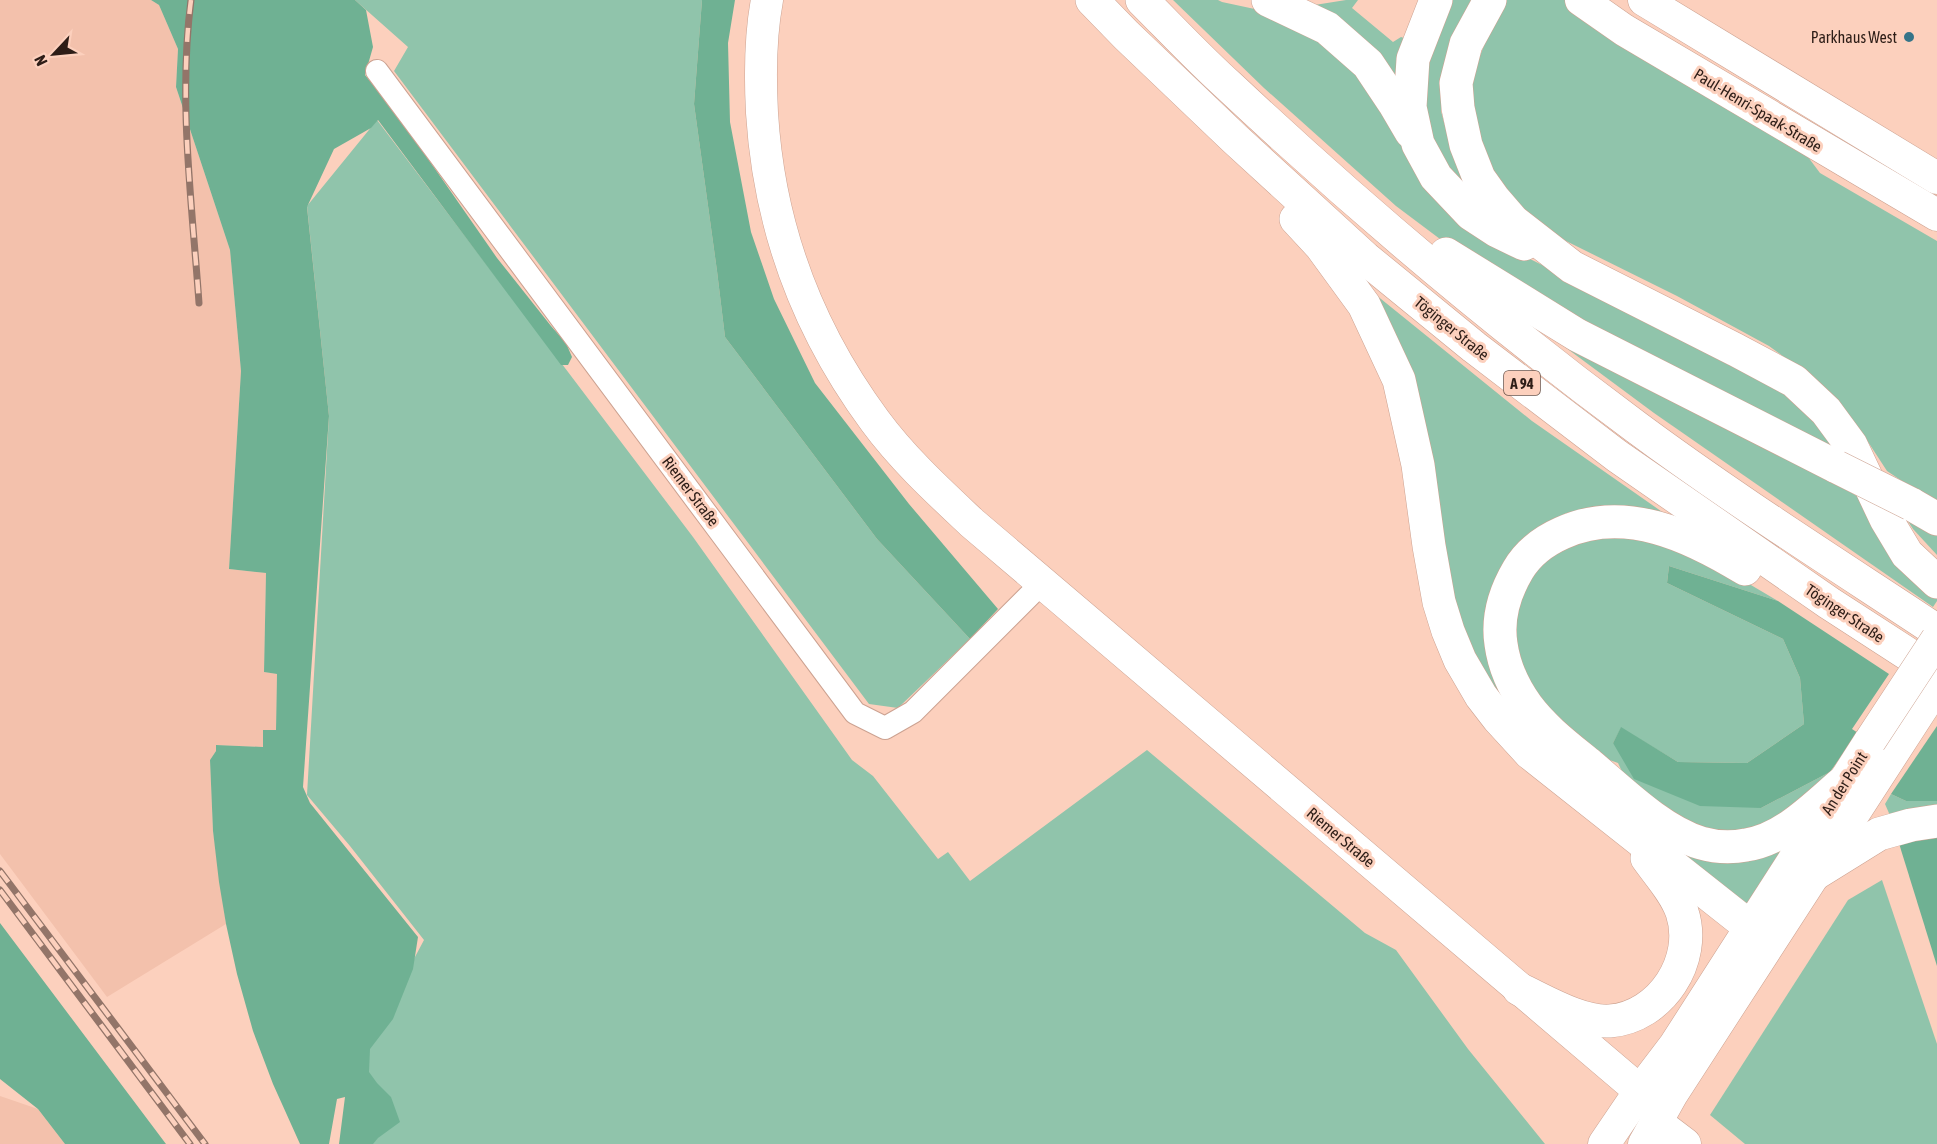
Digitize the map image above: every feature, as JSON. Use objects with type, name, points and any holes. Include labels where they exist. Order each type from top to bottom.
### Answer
[{"type":"highway","name":"Töginger Straße","points":[[1092,0],[1235,139],[1365,258],[1474,347],[1617,456],[1828,603],[1937,673]]},
{"type":"highway","name":"A 94","points":[[1142,0],[1228,85],[1373,217],[1496,318],[1637,428],[1937,631]]},
{"type":"highway","points":[[1268,0],[1327,28],[1368,64],[1394,103],[1436,177],[1471,214],[1497,231],[1794,381],[1826,411],[1851,445],[1886,519],[1907,554],[1937,582]]},
{"type":"highway","points":[[1418,144],[1410,107],[1413,59],[1436,0]]},
{"type":"highway","points":[[1490,0],[1466,44],[1456,83],[1458,108],[1466,145],[1479,178],[1506,214],[1572,267]]},
{"type":"highway","points":[[1235,139],[1276,197],[1321,246],[1364,305],[1399,380],[1419,465],[1429,546],[1440,602],[1448,631],[1460,660],[1481,696],[1530,753],[1750,927]]},
{"type":"highway","points":[[1373,217],[1431,244],[1577,335],[1928,512]]},
{"type":"highway","points":[[1828,603],[1779,589],[1716,551],[1680,535],[1641,524],[1605,521],[1579,526],[1559,534],[1540,545],[1529,555],[1507,591],[1501,616],[1501,644],[1509,674],[1538,719],[1648,813],[1686,837],[1701,843],[1739,846],[1761,842],[1795,822],[1847,779]]},
{"type":"highway","points":[[1813,875],[1879,834],[1937,821]]},
{"type":"highway","points":[[1520,989],[1563,1010],[1583,1017],[1610,1021],[1628,1017],[1653,1003],[1669,986],[1676,975],[1687,936],[1682,911],[1667,885],[1625,828]]},
{"type":"street","name":"Riemer Straße","points":[[767,0],[763,23],[760,82],[771,190],[783,242],[799,287],[844,377],[897,449],[972,523],[1042,583],[1520,989],[1648,1088]]},
{"type":"street","name":"Paul-Henri-Spaak-Straße","points":[[1581,0],[1624,30],[1937,215]]},
{"type":"street","name":"Paul-Henri-Spaak-Straße","points":[[1644,0],[1937,178]]},
{"type":"street","points":[[1732,94],[1750,65]]},
{"type":"street","name":"Riemer Straße","points":[[377,70],[855,713],[885,728],[913,712],[1042,583]]},
{"type":"street","name":"An der Point","points":[[1604,1144],[1648,1088],[1684,1053],[1782,924],[1813,875],[1937,639]]},
{"type":"street","name":"An der Point","points":[[1628,1144],[1639,1129],[1650,1133],[1684,1053],[1750,927],[1847,779],[1881,748],[1937,685]]},
{"type":"street","points":[[1750,927],[1782,924]]},
{"type":"street","points":[[1648,1088],[1650,1133],[1685,1144]]},
{"type":"shaded area","points":[[0,0],[151,0],[159,5],[178,49],[176,87],[230,250],[241,371],[229,569],[266,573],[264,672],[277,674],[276,730],[263,747],[216,745],[216,751],[210,760],[213,831],[226,924],[107,997],[0,854]]},
{"type":"shaded area","points":[[0,1096],[38,1109],[65,1144],[0,1144]]},
{"type":"green space","points":[[151,0],[355,0],[366,10],[373,47],[365,75],[371,82],[384,89],[424,153],[497,258],[566,343],[572,357],[568,365],[561,365],[378,120],[371,128],[334,149],[307,207],[329,416],[303,787],[310,803],[418,937],[413,969],[393,1019],[370,1049],[369,1072],[391,1097],[400,1122],[373,1144],[339,1144],[345,1097],[337,1099],[329,1144],[300,1144],[273,1084],[253,1031],[226,924],[213,831],[210,760],[216,751],[216,745],[263,747],[263,730],[276,730],[277,674],[264,672],[266,573],[229,569],[241,371],[230,250],[176,87],[178,49],[159,5]]},
{"type":"green space","points":[[355,0],[702,0],[694,104],[725,337],[877,539],[970,639],[898,708],[869,704],[394,71],[408,47]]},
{"type":"green space","points":[[702,0],[735,0],[728,43],[730,122],[751,232],[774,299],[815,383],[909,504],[998,609],[970,639],[877,539],[725,337],[694,104]]},
{"type":"green space","points":[[1173,0],[1218,0],[1264,11],[1330,45],[1361,71],[1496,242],[1782,384],[1810,409],[1836,451],[1744,407],[1464,257],[1396,206],[1264,88]]},
{"type":"green space","points":[[1358,0],[1352,8],[1393,42],[1401,37],[1404,38],[1396,65],[1397,91],[1302,7]]},
{"type":"green space","points":[[1451,0],[1471,0],[1446,62],[1441,111],[1454,159],[1478,202],[1437,158],[1422,110],[1422,73]]},
{"type":"green space","points":[[1505,0],[1565,0],[1805,153],[1820,173],[1937,241],[1937,502],[1887,471],[1859,428],[1821,384],[1769,346],[1677,296],[1566,241],[1507,201],[1476,149],[1470,81],[1495,18]]},
{"type":"green space","points":[[377,120],[693,537],[852,760],[873,776],[938,859],[948,852],[970,881],[1147,750],[1365,933],[1396,950],[1468,1049],[1545,1144],[354,1144],[360,1053],[391,1002],[424,940],[307,795],[329,416],[307,206]]},
{"type":"green space","points":[[1360,282],[1532,421],[1668,516],[1630,508],[1566,513],[1529,537],[1495,582],[1483,633],[1501,688],[1660,833],[1805,829],[1752,904],[1734,900],[1494,692],[1464,640]]},
{"type":"green space","points":[[1538,327],[1831,480],[1868,503],[1937,595],[1937,601],[1933,607],[1654,413]]},
{"type":"green space","points":[[1900,509],[1937,530],[1937,555],[1913,529]]},
{"type":"green space","points":[[1624,532],[1717,565],[1778,601],[1669,566],[1667,583],[1783,639],[1800,678],[1804,724],[1747,763],[1678,762],[1621,728],[1613,743],[1761,808],[1830,772],[1785,816],[1734,838],[1687,826],[1626,780],[1618,763],[1593,754],[1537,700],[1513,663],[1511,614],[1523,579],[1580,533]]},
{"type":"green space","points":[[1669,566],[1778,601],[1889,674],[1852,729],[1858,733],[1830,772],[1761,808],[1700,806],[1634,779],[1613,743],[1621,727],[1678,762],[1747,763],[1804,724],[1800,678],[1783,639],[1667,583]]},
{"type":"green space","points":[[1937,726],[1937,801],[1906,801],[1891,794]]},
{"type":"green space","points":[[1891,794],[1906,801],[1937,801],[1937,811],[1892,820],[1885,804]]},
{"type":"green space","points":[[1937,836],[1937,966],[1897,837]]},
{"type":"green space","points":[[1882,880],[1937,1044],[1937,1144],[1745,1144],[1710,1115],[1848,900]]},
{"type":"green space","points":[[0,923],[166,1144],[65,1144],[38,1109],[0,1079]]},
{"type":"railway","points":[[191,0],[186,75],[187,152],[199,303]]},
{"type":"railway","points":[[0,871],[205,1144]]},
{"type":"railway","points":[[0,890],[190,1144]]},
{"type":"place","name":"Parkhaus West","points":[[1909,37]]}]
